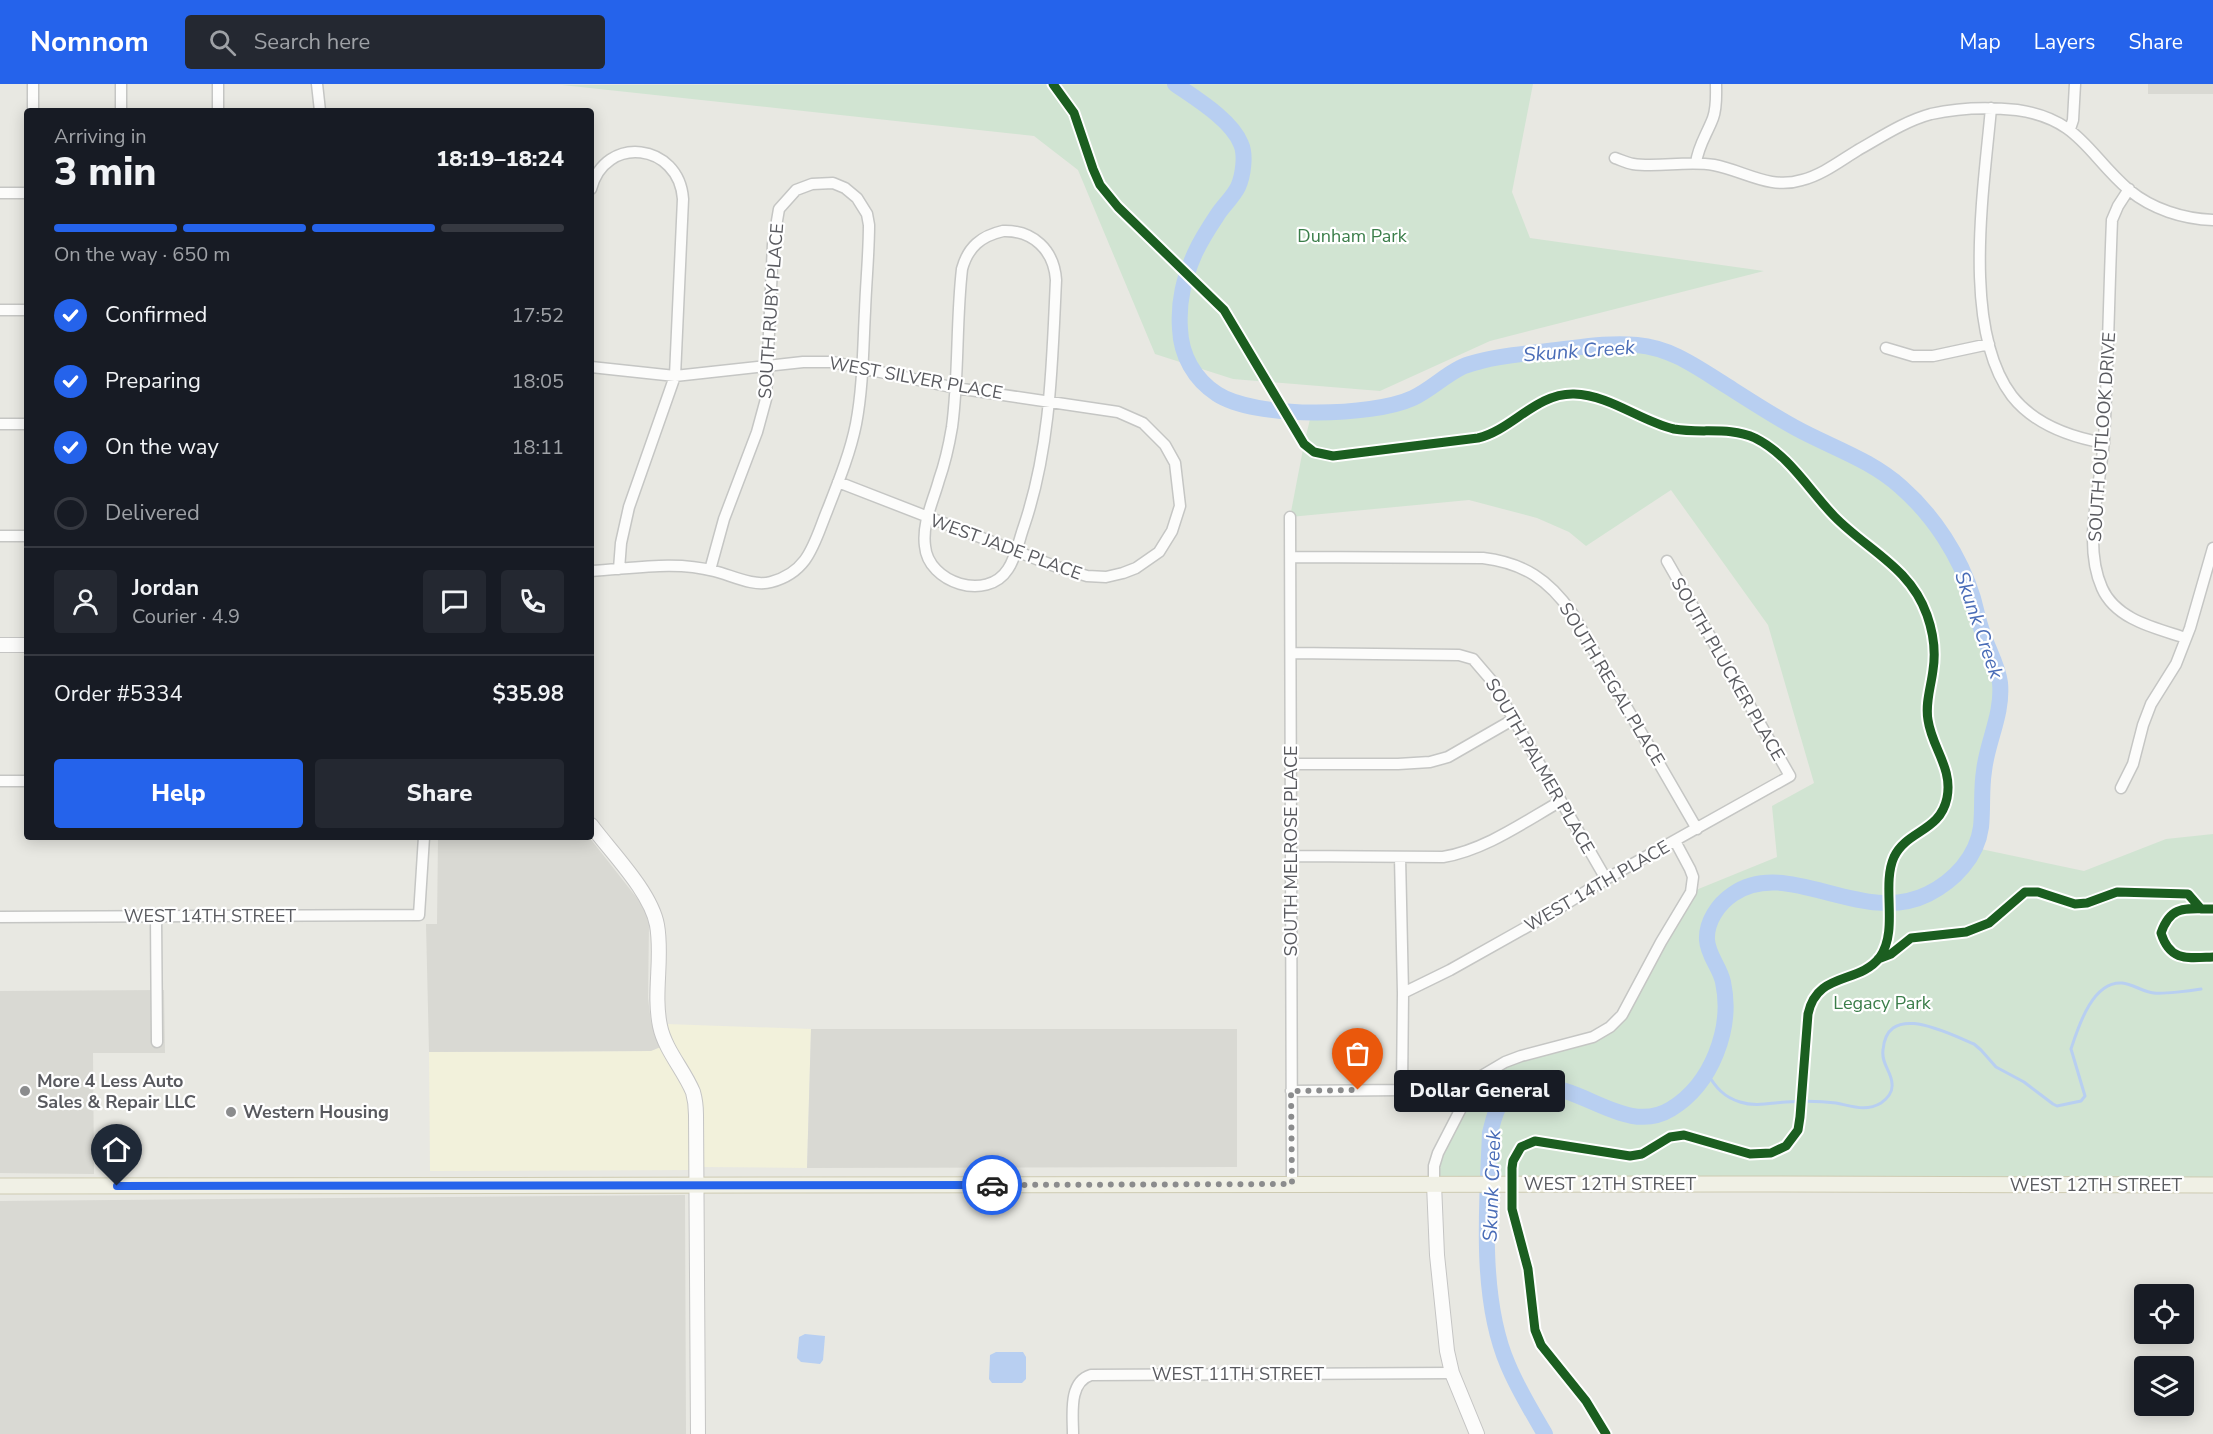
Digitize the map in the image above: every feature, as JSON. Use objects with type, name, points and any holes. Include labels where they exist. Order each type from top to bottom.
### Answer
[{"type":"main road","name":"WEST 12TH STREET","points":[[0,1186],[2213,1185]]},
{"type":"street","points":[[33,84],[33,108]]},
{"type":"street","points":[[121,84],[121,108]]},
{"type":"street","points":[[218,84],[218,108]]},
{"type":"street","points":[[317,84],[320,108]]},
{"type":"street","points":[[1696,163],[1701,142],[1713,118],[1716,106],[1716,84]]},
{"type":"street","points":[[2070,129],[2073,120],[2075,84]]},
{"type":"street","points":[[1991,108],[1979,262],[1980,301],[1989,344],[2003,381],[2022,407],[2047,425],[2104,443]]},
{"type":"street","points":[[1615,158],[1632,164],[1713,165],[1757,180],[1774,183],[1801,181],[1818,174],[1885,134],[1931,114],[1991,108],[2019,110],[2070,129],[2129,189],[2162,210],[2184,217],[2213,220]]},
{"type":"street","points":[[594,181],[597,173],[606,163],[630,152],[641,152],[661,158],[668,164],[680,178],[683,199],[675,376],[629,507],[621,543],[619,569]]},
{"type":"street","name":"SOUTH RUBY PLACE","points":[[710,570],[724,519],[762,417],[766,399],[773,244],[777,216],[783,203],[796,190],[812,184],[838,185],[851,192],[863,206],[869,225],[862,368]]},
{"type":"street","name":"SOUTH OUTLOOK DRIVE","points":[[2129,189],[2112,220],[2104,443],[2094,529],[2095,556],[2102,589],[2121,612],[2146,624],[2186,638]]},
{"type":"street","points":[[0,193],[24,193]]},
{"type":"street","points":[[1012,231],[1026,234],[1044,247],[1050,255],[1056,272],[1050,401],[1038,481],[1009,568],[997,579],[977,585],[954,583],[941,576],[929,561],[925,548],[927,518],[946,455],[956,388],[961,279],[964,261],[978,241],[990,234],[1012,231]]},
{"type":"street","points":[[0,310],[24,310]]},
{"type":"street","points":[[1886,348],[1913,356],[1933,356],[1989,344]]},
{"type":"street","name":"WEST SILVER PLACE","points":[[594,367],[675,376],[818,361],[847,364],[956,388],[1118,412],[1132,417],[1151,429],[1165,445],[1175,463],[1180,506]]},
{"type":"street","points":[[594,572],[662,567],[710,570],[750,582],[768,583],[790,575],[802,564],[814,544],[838,482],[855,426],[862,368]]},
{"type":"street","points":[[0,424],[24,424]]},
{"type":"street","name":"WEST JADE PLACE","points":[[838,482],[927,518],[1087,576],[1106,577],[1123,573],[1136,568],[1159,552],[1172,531],[1180,506]]},
{"type":"street","name":"SOUTH MELROSE PLACE","points":[[1290,517],[1292,1184]]},
{"type":"street","points":[[0,536],[24,536]]},
{"type":"street","points":[[2121,789],[2133,764],[2151,704],[2167,680],[2186,638],[2213,548]]},
{"type":"street","name":"SOUTH REGAL PLACE","points":[[1291,557],[1483,558],[1511,563],[1541,579],[1556,592],[1572,613],[1697,829]]},
{"type":"street","name":"SOUTH PLUCKER PLACE","points":[[1667,561],[1790,776]]},
{"type":"street","points":[[0,645],[24,645]]},
{"type":"street","name":"SOUTH PALMER PLACE","points":[[1292,653],[1469,656],[1491,680],[1606,879]]},
{"type":"street","points":[[1292,764],[1430,762],[1448,757],[1514,719]]},
{"type":"street","name":"WEST 14TH PLACE","points":[[1403,993],[1450,970],[1790,776]]},
{"type":"street","points":[[0,781],[24,781]]},
{"type":"street","points":[[1291,856],[1443,857],[1464,853],[1561,801]]},
{"type":"street","points":[[594,829],[645,895],[653,912],[657,926],[657,1001],[660,1027],[665,1043],[694,1094],[698,1434]]},
{"type":"street","name":"WEST 14TH STREET","points":[[0,917],[419,915],[424,840]]},
{"type":"street","points":[[1477,1434],[1452,1372],[1441,1297],[1434,1184],[1434,1166],[1438,1153],[1471,1089],[1483,1075],[1521,1056],[1593,1037],[1610,1027],[1622,1015],[1660,942],[1691,892],[1690,869],[1675,841]]},
{"type":"street","points":[[1291,1091],[1402,1090],[1403,993],[1400,857]]},
{"type":"street","points":[[156,916],[157,1042]]},
{"type":"street","name":"WEST 11TH STREET","points":[[1073,1434],[1074,1392],[1077,1384],[1091,1375],[1452,1372]]},
{"type":"shaded area","points":[[2148,84],[2213,84],[2213,94],[2148,94]]},
{"type":"shaded area","points":[[438,840],[591,840],[644,907],[649,924],[648,998],[651,1022],[663,1046],[651,1051],[429,1052],[426,924],[437,924]]},
{"type":"shaded area","points":[[164,990],[165,1053],[93,1053],[94,1174],[0,1173],[0,991]]},
{"type":"shaded area","points":[[666,1024],[811,1029],[807,1168],[703,1167],[702,1097],[694,1076],[676,1047]]},
{"type":"shaded area","points":[[811,1029],[1237,1029],[1237,1167],[807,1168]]},
{"type":"shaded area","points":[[663,1046],[692,1104],[692,1170],[430,1171],[429,1052],[650,1051]]},
{"type":"shaded area","points":[[685,1195],[686,1434],[0,1434],[0,1201]]},
{"type":"green space","name":"Dunham Park","points":[[1533,84],[1512,192],[1530,238],[1764,271],[1490,341],[1380,391],[1233,379],[1155,354],[1078,170],[1034,136],[562,85]]},
{"type":"green space","name":"Legacy Park","points":[[1635,344],[1668,351],[1797,429],[1850,453],[1896,482],[1922,506],[1952,548],[1972,593],[1983,635],[2000,681],[1995,727],[1984,764],[1976,848],[2084,871],[2166,839],[2213,834],[2213,1185],[1434,1184],[1438,1153],[1488,1071],[1603,1032],[1630,1003],[1691,892],[1777,857],[1772,806],[1814,783],[1768,625],[1671,490],[1586,546],[1569,532],[1537,518],[1469,500],[1290,517],[1304,444],[1312,411],[1371,410],[1409,400],[1436,385],[1458,368],[1488,359],[1597,346]]},
{"type":"water","points":[[805,1334],[825,1336],[823,1360],[820,1364],[801,1362],[797,1358],[799,1337]]},
{"type":"water","points":[[996,1352],[1023,1352],[1026,1357],[1026,1379],[1022,1383],[992,1383],[989,1379],[990,1355]]},
{"type":"waterway","name":"Skunk Creek","points":[[1175,84],[1230,126],[1241,144],[1244,160],[1238,187],[1197,248],[1181,299],[1180,329],[1186,357],[1195,374],[1217,394],[1258,408],[1343,412],[1370,409],[1413,398],[1463,367],[1498,357],[1615,344],[1662,350],[1695,366],[1794,427],[1876,469],[1913,498],[1935,524],[1961,567],[1997,670],[2000,683],[1999,706],[1984,771],[1979,838],[1969,858],[1955,875],[1938,889],[1903,902],[1877,903],[1777,883],[1754,884],[1733,894],[1714,914],[1707,933],[1710,951],[1723,982],[1725,1018],[1722,1036],[1708,1070],[1685,1098],[1671,1109],[1658,1115],[1644,1117],[1617,1112],[1565,1091],[1540,1087],[1515,1092],[1500,1105],[1494,1116],[1490,1133],[1487,1190],[1487,1251],[1493,1311],[1508,1365],[1545,1434]]},
{"type":"waterway","points":[[1707,1073],[1725,1095],[1746,1103],[1817,1102],[1859,1108],[1875,1106],[1883,1101],[1892,1090],[1892,1080],[1883,1055],[1887,1035],[1895,1027],[1907,1023],[1921,1024],[1974,1044],[1996,1067],[2024,1082],[2057,1106],[2081,1101],[2085,1096],[2071,1049],[2082,1018],[2102,990],[2111,984],[2122,983],[2154,993],[2201,989]]},
{"type":"cycle path","points":[[1053,84],[1074,113],[1100,185],[1118,207],[1224,310],[1304,444],[1314,452],[1333,456],[1478,438],[1502,428],[1548,399],[1574,394],[1587,395],[1612,403],[1674,429],[1745,434],[1767,445],[1778,454],[1834,516],[1899,572],[1910,584],[1927,615],[1934,649],[1927,714],[1930,730],[1945,768],[1947,798],[1938,818],[1907,841],[1894,857],[1889,881],[1888,934],[1886,946],[1880,957],[1861,972],[1829,984],[1813,1000],[1808,1014],[1798,1130],[1786,1146],[1771,1153],[1750,1154],[1684,1135],[1670,1137],[1642,1154],[1630,1156],[1535,1141],[1521,1147],[1513,1161],[1512,1209],[1528,1269],[1535,1330],[1541,1345],[1586,1401],[1606,1434]]},
{"type":"cycle path","points":[[1878,959],[1891,954],[1911,938],[1966,932],[1989,923],[2025,892],[2038,892],[2075,904],[2087,903],[2117,892],[2188,894],[2201,909]]},
{"type":"cycle path","points":[[2213,909],[2181,910],[2170,917],[2161,933],[2169,949],[2175,954],[2188,957],[2213,957]]},
{"type":"way so far","points":[[992,1185],[1292,1184],[1291,1091],[1358,1090]]},
{"type":"place","name":"Dollar General","points":[[1358,1090]]},
{"type":"place","name":"More 4 Less Auto Sales & Repair LLC","points":[[25,1091]]},
{"type":"place","name":"Western Housing","points":[[231,1112]]},
{"type":"route","points":[[117,1186],[992,1185]]}]
